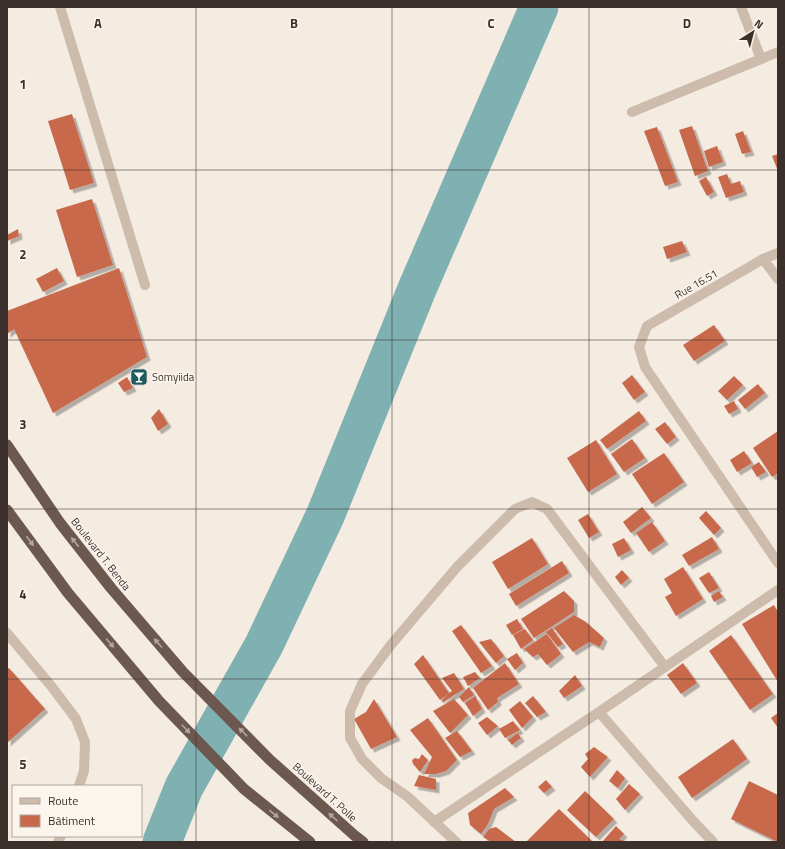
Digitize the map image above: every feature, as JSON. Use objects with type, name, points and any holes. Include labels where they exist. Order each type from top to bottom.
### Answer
[{"type":"highway","name":"Boulevard T. Benda","points":[[7,445],[60,523],[111,588],[183,672],[270,760]]},
{"type":"highway","points":[[7,510],[68,594],[159,701],[244,789],[310,842]]},
{"type":"highway","name":"Boulevard T. Polle","points":[[270,760],[363,842]]},
{"type":"street","points":[[60,7],[145,285]]},
{"type":"street","points":[[742,7],[761,59]]},
{"type":"street","points":[[632,112],[778,52]]},
{"type":"street","name":"Rue 16.51","points":[[778,253],[763,259],[647,326],[639,347],[645,367],[778,563]]},
{"type":"street","points":[[763,259],[778,280]]},
{"type":"street","points":[[456,842],[408,796],[381,778],[362,759],[350,738],[350,711],[362,684],[390,646],[457,567],[515,509],[532,502],[547,510],[665,667]]},
{"type":"street","points":[[434,822],[778,590]]},
{"type":"street","points":[[7,633],[52,687],[76,719],[85,742],[84,771],[79,785]]},
{"type":"street","points":[[599,712],[713,842]]},
{"type":"building","points":[[72,114],[94,183],[70,190],[48,121]]},
{"type":"building","points":[[692,126],[708,171],[695,176],[679,130]]},
{"type":"building","points":[[657,127],[678,182],[665,186],[644,131]]},
{"type":"building","points":[[743,131],[751,152],[742,154],[735,134]]},
{"type":"building","points":[[717,146],[723,162],[709,167],[704,151]]},
{"type":"building","points":[[778,154],[778,171],[772,156]]},
{"type":"building","points":[[727,174],[731,184],[740,181],[744,192],[726,198],[718,177]]},
{"type":"building","points":[[706,177],[714,192],[707,196],[699,181]]},
{"type":"building","points":[[92,199],[113,265],[77,277],[56,210]]},
{"type":"building","points":[[18,229],[19,236],[7,241],[7,235]]},
{"type":"building","points":[[682,241],[687,252],[667,259],[663,247]]},
{"type":"building","points":[[57,268],[64,281],[43,292],[36,279]]},
{"type":"building","points":[[119,268],[147,357],[53,413],[14,329],[7,334],[7,311]]},
{"type":"building","points":[[714,325],[725,341],[694,361],[683,345]]},
{"type":"building","points":[[632,375],[645,392],[634,400],[622,383]]},
{"type":"building","points":[[734,376],[743,385],[727,400],[718,391]]},
{"type":"building","points":[[127,377],[133,388],[124,392],[118,383]]},
{"type":"building","points":[[758,384],[765,393],[745,409],[738,400]]},
{"type":"building","points":[[734,401],[738,409],[729,414],[724,406]]},
{"type":"building","points":[[159,409],[168,424],[158,431],[151,418]]},
{"type":"building","points":[[639,411],[646,421],[607,449],[600,440]]},
{"type":"building","points":[[665,422],[676,437],[667,444],[655,429]]},
{"type":"building","points":[[778,431],[778,473],[772,477],[753,448]]},
{"type":"building","points":[[632,439],[645,458],[624,472],[611,454]]},
{"type":"building","points":[[596,440],[617,474],[588,492],[567,458]]},
{"type":"building","points":[[744,451],[752,463],[737,472],[730,460]]},
{"type":"building","points":[[664,453],[684,482],[652,504],[632,474]]},
{"type":"building","points":[[759,462],[766,472],[757,477],[751,467]]},
{"type":"building","points":[[642,507],[651,518],[631,533],[623,522]]},
{"type":"building","points":[[706,511],[721,528],[714,535],[699,518]]},
{"type":"building","points":[[588,514],[599,532],[589,538],[578,520]]},
{"type":"building","points":[[652,522],[665,541],[649,552],[636,533]]},
{"type":"building","points":[[712,537],[719,549],[689,566],[682,555]]},
{"type":"building","points":[[532,538],[548,564],[508,589],[492,562]]},
{"type":"building","points":[[624,538],[631,550],[618,557],[612,544]]},
{"type":"building","points":[[562,561],[569,573],[516,606],[509,594]]},
{"type":"building","points":[[683,567],[703,599],[676,616],[665,597],[672,593],[664,579]]},
{"type":"building","points":[[622,570],[629,578],[621,585],[615,577]]},
{"type":"building","points":[[709,572],[719,588],[709,593],[699,578]]},
{"type":"building","points":[[564,591],[574,601],[574,612],[534,638],[521,619]]},
{"type":"building","points":[[719,591],[723,597],[714,602],[711,596]]},
{"type":"building","points":[[774,605],[778,612],[778,682],[742,624]]},
{"type":"building","points":[[574,615],[586,622],[604,638],[600,647],[589,642],[573,652],[554,628]]},
{"type":"building","points":[[517,619],[523,629],[512,635],[506,625]]},
{"type":"building","points":[[461,625],[492,666],[481,673],[452,631]]},
{"type":"building","points":[[552,628],[563,644],[558,647],[546,632]]},
{"type":"building","points":[[525,629],[533,640],[521,649],[513,635]]},
{"type":"building","points":[[547,634],[561,654],[547,665],[538,654],[533,657],[524,649]]},
{"type":"building","points":[[731,635],[773,694],[750,710],[709,651]]},
{"type":"building","points":[[491,639],[504,656],[496,663],[479,642]]},
{"type":"building","points":[[517,653],[523,663],[515,670],[507,659]]},
{"type":"building","points":[[423,655],[449,693],[452,691],[442,678],[454,673],[464,689],[443,702],[442,700],[448,694],[440,700],[414,664]]},
{"type":"building","points":[[505,663],[519,684],[497,698],[498,702],[488,710],[473,688]]},
{"type":"building","points":[[683,663],[697,683],[681,694],[667,675]]},
{"type":"building","points":[[9,668],[45,709],[7,743],[7,669]]},
{"type":"building","points":[[475,672],[480,678],[468,686],[463,677]]},
{"type":"building","points":[[575,675],[582,686],[564,698],[559,691]]},
{"type":"building","points":[[469,687],[474,695],[463,702],[459,697]]},
{"type":"building","points":[[475,696],[482,709],[473,716],[465,703]]},
{"type":"building","points":[[533,696],[546,712],[537,717],[525,703]]},
{"type":"building","points":[[374,699],[397,737],[371,749],[354,719],[366,712]]},
{"type":"building","points":[[454,699],[468,715],[450,733],[433,711]]},
{"type":"building","points":[[520,701],[533,717],[522,728],[509,710]]},
{"type":"building","points":[[778,713],[778,728],[771,718]]},
{"type":"building","points":[[487,717],[498,726],[487,735],[478,723]]},
{"type":"building","points":[[428,718],[457,760],[446,771],[436,774],[424,774],[432,757],[410,730]]},
{"type":"building","points":[[513,721],[520,730],[505,738],[499,729]]},
{"type":"building","points":[[457,731],[472,751],[460,757],[445,738]]},
{"type":"building","points":[[518,733],[521,738],[512,745],[508,740]]},
{"type":"building","points":[[733,739],[747,759],[692,798],[678,777]]},
{"type":"building","points":[[594,747],[608,757],[590,777],[581,767],[588,759],[585,754]]},
{"type":"building","points":[[422,754],[428,760],[420,772],[413,764],[412,760],[415,758],[419,759]]},
{"type":"building","points":[[617,770],[625,778],[618,788],[609,781]]},
{"type":"building","points":[[419,775],[436,779],[436,790],[414,786]]},
{"type":"building","points":[[546,780],[552,787],[544,793],[538,787]]},
{"type":"building","points":[[749,781],[778,795],[778,842],[731,819]]},
{"type":"building","points":[[629,784],[640,794],[625,810],[616,799]]},
{"type":"building","points":[[505,788],[514,797],[494,809],[488,824],[481,834],[470,825],[468,813]]},
{"type":"building","points":[[585,791],[614,819],[596,837],[567,810]]},
{"type":"building","points":[[559,809],[592,841],[526,842]]},
{"type":"building","points":[[616,826],[624,834],[619,839],[628,842],[602,842]]},
{"type":"building","points":[[496,827],[516,842],[491,842],[483,837],[489,829]]},
{"type":"waterway","points":[[162,842],[184,787],[264,645],[325,516],[417,289],[539,7]]},
{"type":"place","name":"Somyiida","points":[[139,377]]}]
